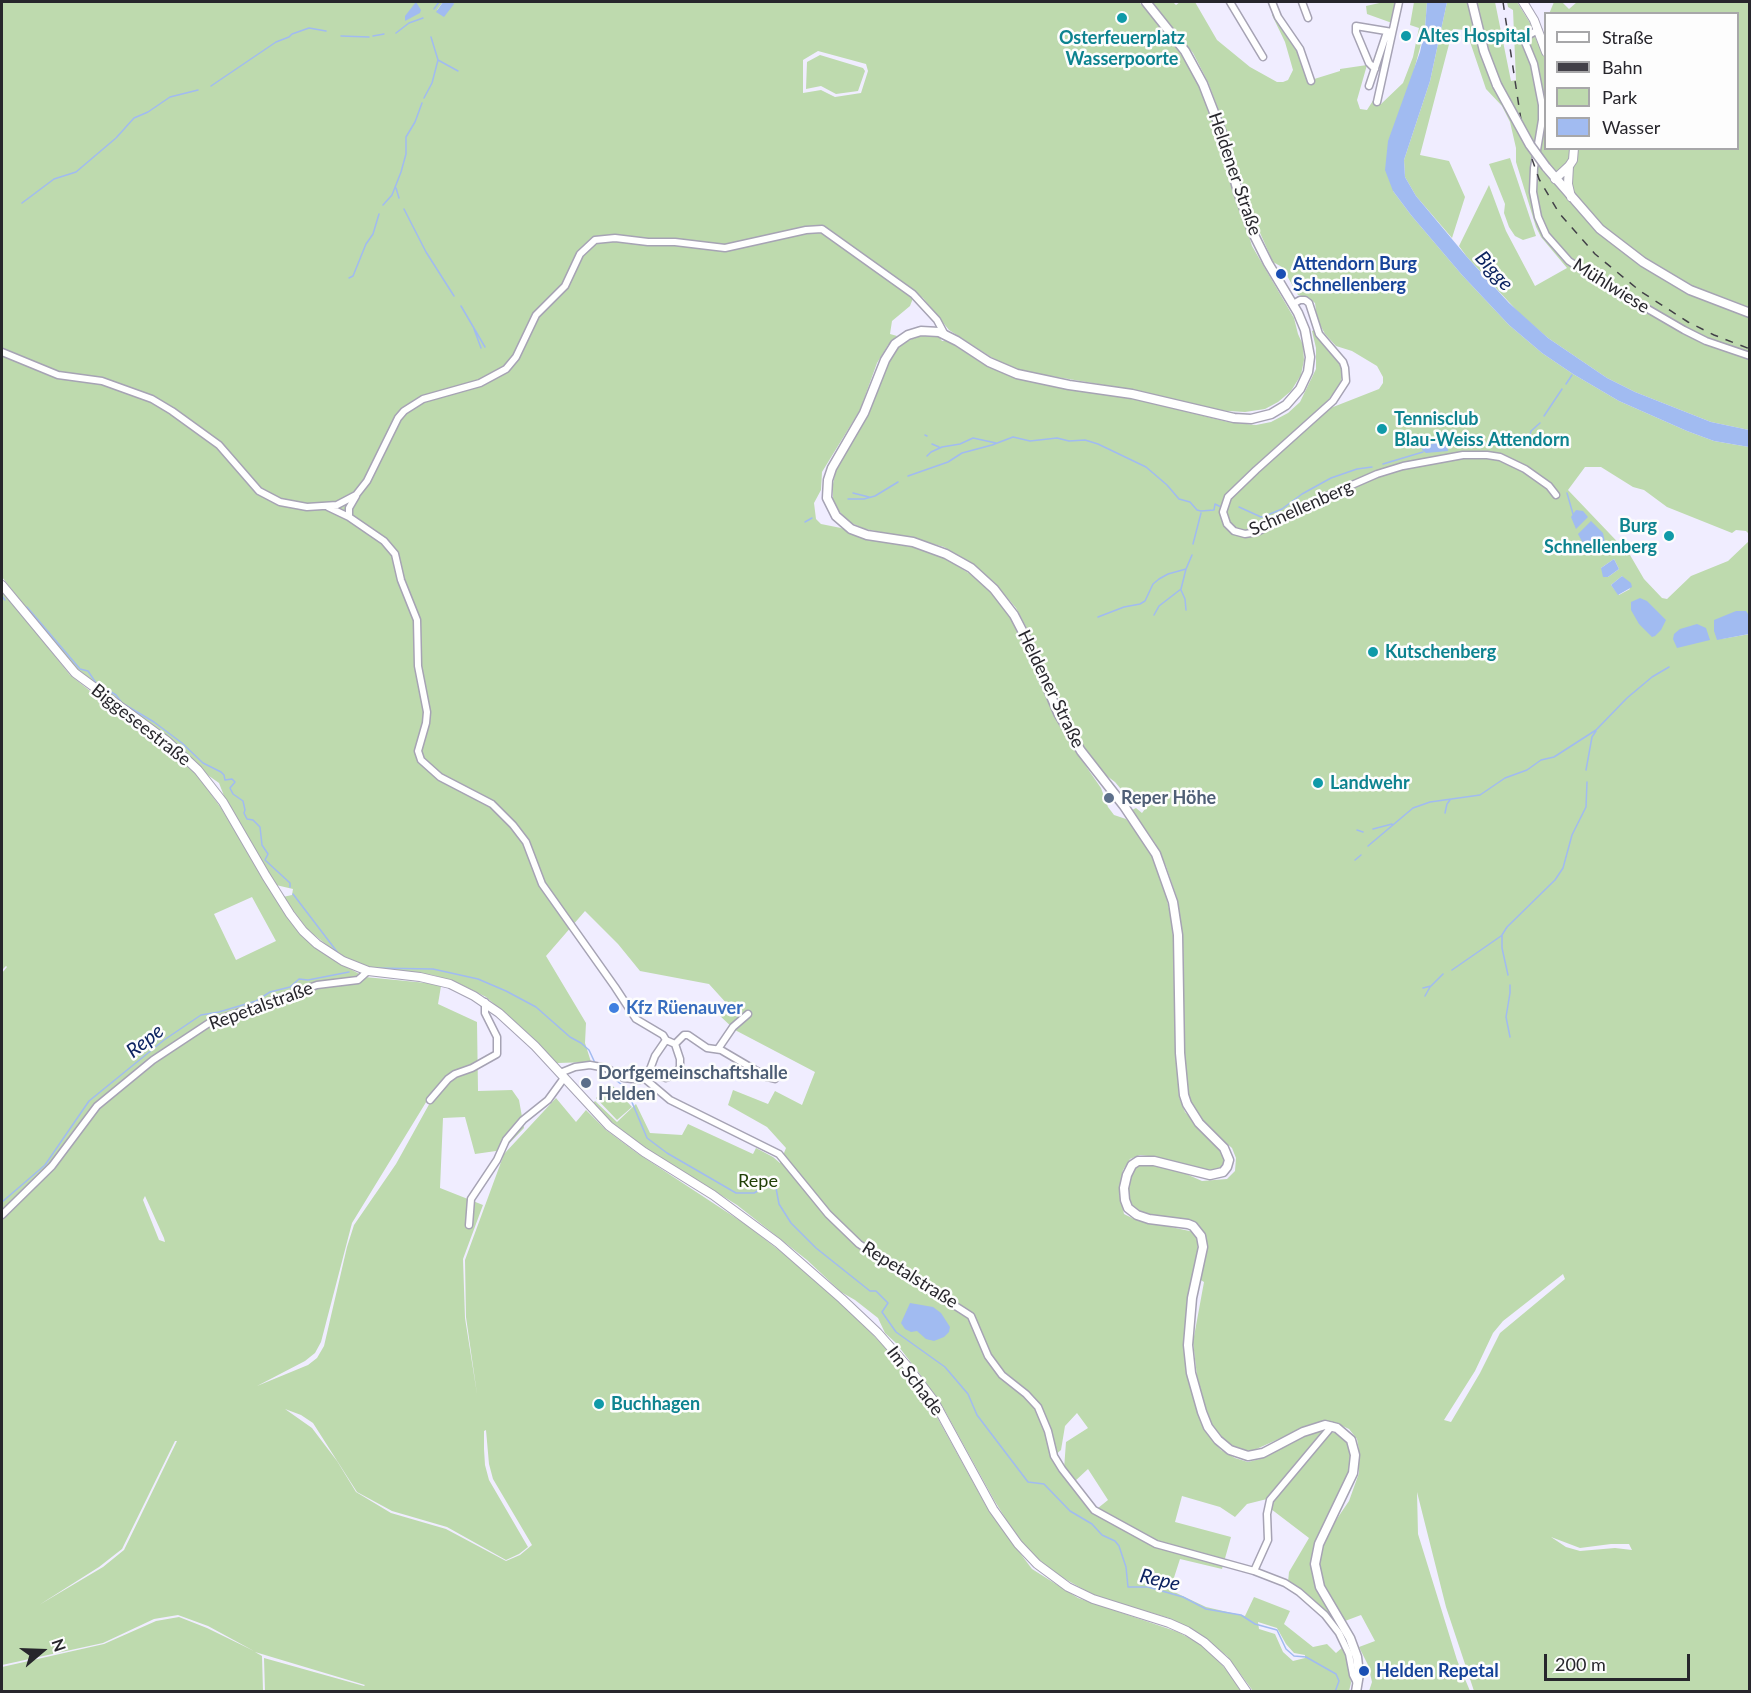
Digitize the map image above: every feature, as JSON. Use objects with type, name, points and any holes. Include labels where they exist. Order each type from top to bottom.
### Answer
[{"type":"main road","name":"Heldener Straße","points":[[1146,2],[1185,51],[1203,84],[1218,123],[1252,231],[1293,304],[1308,340],[1310,357],[1308,372],[1300,389],[1286,405],[1271,414],[1251,419],[1234,418],[1132,394],[1069,385],[1017,374],[989,362],[945,334],[932,330],[921,331],[908,335],[895,344],[885,360],[864,413],[832,468],[828,480],[827,498],[836,516],[851,529],[867,535],[913,542],[946,554],[971,568],[994,589],[1014,615],[1059,715],[1081,751],[1135,821],[1156,854],[1173,902],[1179,935],[1180,1053],[1184,1095],[1199,1124],[1224,1148],[1229,1160],[1223,1172],[1210,1175],[1154,1161],[1138,1161],[1132,1165],[1127,1175],[1124,1188],[1125,1200],[1128,1208],[1137,1215],[1149,1219],[1188,1224],[1193,1226],[1201,1236],[1203,1247],[1192,1298],[1188,1345],[1191,1373],[1198,1399],[1208,1427],[1218,1440],[1236,1453],[1254,1456],[1263,1454],[1313,1428],[1332,1426]]},
{"type":"main road","points":[[1472,2],[1484,51],[1497,85],[1530,144],[1555,179],[1600,229],[1650,267],[1690,290],[1749,313]]},
{"type":"main road","points":[[1332,1426],[1348,1435],[1353,1445],[1355,1460],[1348,1485],[1319,1544],[1316,1569],[1320,1587],[1355,1649],[1358,1664],[1357,1688]]},
{"type":"street","points":[[1230,2],[1263,57]]},
{"type":"street","points":[[1272,2],[1278,17],[1300,49],[1311,81]]},
{"type":"street","points":[[1302,2],[1308,18]]},
{"type":"street","points":[[1369,86],[1399,2]]},
{"type":"street","points":[[1527,4],[1544,49]]},
{"type":"street","points":[[1375,69],[1369,63],[1355,29],[1356,26],[1389,32]]},
{"type":"street","name":"Mühlwiese","points":[[1538,30],[1529,35],[1525,42],[1534,64],[1542,105],[1533,192],[1538,217],[1546,235],[1569,261],[1598,280],[1684,330],[1706,341],[1749,356]]},
{"type":"street","points":[[1377,102],[1389,32]]},
{"type":"street","points":[[1555,179],[1573,160],[1574,150]]},
{"type":"street","points":[[1569,166],[1568,184],[1572,198]]},
{"type":"street","points":[[349,517],[349,508],[367,481],[398,418],[404,411],[423,399],[480,384],[506,369],[512,363],[536,315],[565,286],[580,254],[595,240],[615,238],[725,248],[806,230],[822,229],[913,294],[937,320],[945,334]]},
{"type":"street","name":"Schnellenberg","points":[[1293,304],[1300,300],[1309,303],[1319,334],[1346,368],[1346,381],[1333,401],[1228,497],[1224,513],[1227,524],[1234,531],[1245,534],[1257,532],[1329,495],[1377,474],[1403,466],[1463,456],[1487,454],[1508,460],[1540,480],[1556,495]]},
{"type":"street","points":[[2,352],[58,375],[102,381],[152,399],[219,445],[259,491],[289,505],[327,506],[345,502],[356,495]]},
{"type":"street","points":[[327,506],[349,517],[384,541],[392,549],[397,560],[401,580],[417,620],[418,666],[427,712],[418,751],[421,760],[440,777],[486,800],[503,814],[526,842],[546,890],[636,1019],[675,1044],[681,1063],[675,1074],[666,1078],[647,1075]]},
{"type":"street","name":"Biggeseestraße","points":[[2,585],[75,674],[167,741],[205,778],[228,809],[278,896],[303,931],[331,954],[368,971]]},
{"type":"street","points":[[368,971],[436,980],[486,1002],[515,1026],[562,1076]]},
{"type":"street","name":"Repetalstraße","points":[[2,1215],[52,1166],[97,1106],[153,1060],[209,1023],[317,985],[358,980],[368,971]]},
{"type":"street","points":[[430,1100],[448,1079],[497,1054],[498,1037],[485,1013],[486,1002]]},
{"type":"street","points":[[718,1049],[733,1027],[748,1014]]},
{"type":"street","points":[[675,1044],[686,1034],[707,1048],[718,1049],[767,1077],[775,1079]]},
{"type":"street","points":[[469,1225],[471,1199],[497,1160],[506,1140],[523,1120],[548,1100],[562,1076],[575,1067],[590,1065],[606,1068],[637,1081],[647,1075],[655,1056],[666,1040]]},
{"type":"street","name":"Repetalstraße","points":[[647,1075],[670,1100],[779,1154],[828,1214],[859,1244],[971,1316],[988,1356],[1002,1375],[1038,1407],[1048,1431],[1054,1456],[1062,1470],[1095,1510],[1156,1544],[1254,1571],[1285,1583],[1299,1592],[1332,1623],[1349,1654],[1357,1688]]},
{"type":"street","name":"Im Schade","points":[[562,1076],[609,1126],[778,1243],[878,1333],[934,1401],[993,1509],[1018,1544],[1037,1564],[1068,1587],[1093,1599],[1187,1631],[1204,1642],[1227,1663],[1248,1692]]},
{"type":"street","points":[[1254,1571],[1268,1540],[1270,1500],[1332,1426]]},
{"type":"green space","points":[[2,2],[443,2],[437,10],[453,2],[1139,2],[1160,25],[1194,73],[1209,108],[1252,246],[1294,318],[1303,345],[1304,360],[1301,375],[1291,391],[1265,409],[1245,412],[1212,410],[1128,389],[1027,372],[1010,367],[991,357],[949,330],[923,298],[915,293],[910,306],[892,321],[890,334],[897,336],[888,345],[877,363],[860,410],[822,472],[821,490],[814,503],[816,519],[821,524],[841,528],[876,541],[918,548],[945,558],[970,574],[996,597],[1011,618],[1056,719],[1101,788],[1108,807],[1114,815],[1126,819],[1147,845],[1162,878],[1171,918],[1176,962],[1179,1097],[1185,1112],[1220,1149],[1224,1157],[1224,1164],[1218,1170],[1209,1172],[1148,1156],[1140,1155],[1130,1159],[1123,1170],[1119,1192],[1124,1214],[1134,1219],[1194,1232],[1198,1240],[1197,1259],[1184,1332],[1184,1351],[1195,1405],[1201,1422],[1208,1435],[1221,1450],[1248,1462],[1260,1459],[1306,1433],[1326,1430],[1267,1499],[1247,1504],[1235,1517],[1220,1507],[1182,1496],[1175,1522],[1231,1537],[1222,1569],[1180,1559],[1170,1590],[1206,1607],[1245,1616],[1254,1597],[1290,1611],[1284,1624],[1313,1647],[1327,1644],[1336,1653],[1344,1646],[1351,1683],[1349,1691],[1253,1691],[1227,1656],[1194,1630],[1169,1618],[1095,1596],[1058,1575],[1032,1554],[1014,1532],[945,1411],[896,1343],[885,1333],[878,1318],[841,1292],[807,1260],[737,1205],[631,1139],[612,1125],[592,1104],[595,1101],[617,1122],[636,1104],[650,1133],[682,1135],[688,1124],[753,1154],[756,1148],[780,1163],[786,1148],[767,1127],[728,1105],[733,1090],[768,1104],[775,1091],[802,1105],[815,1072],[735,1030],[719,1015],[728,1005],[709,984],[640,971],[618,944],[585,911],[546,956],[586,1023],[585,1043],[591,1062],[557,1063],[530,1035],[486,997],[460,984],[433,975],[366,967],[341,956],[308,930],[283,897],[292,895],[293,889],[276,885],[271,879],[226,801],[219,783],[202,771],[182,748],[78,674],[2,577]],"holes":[[[818,51],[866,64],[868,71],[861,93],[835,97],[821,90],[803,93],[803,60]],[[1077,1413],[1088,1428],[1066,1442],[1064,1469],[1074,1482],[1088,1469],[1108,1500],[1093,1512],[1062,1475],[1062,1469],[1054,1456],[1061,1450],[1065,1426]],[[1258,1622],[1277,1628],[1294,1653],[1305,1655],[1305,1658],[1293,1661],[1283,1652],[1275,1634],[1259,1629]]]},
{"type":"green space","points":[[1152,2],[1173,2],[1176,5],[1180,2],[1195,2],[1217,40],[1250,67],[1277,82],[1288,80],[1293,70],[1285,42],[1272,15],[1275,11],[1295,41],[1311,80],[1340,71],[1340,69],[1367,65],[1357,100],[1360,109],[1367,110],[1374,99],[1381,104],[1403,83],[1413,57],[1419,28],[1410,25],[1414,2],[1427,2],[1425,29],[1413,74],[1393,191],[1462,275],[1509,325],[1542,353],[1619,401],[1714,441],[1749,447],[1749,534],[1746,531],[1736,530],[1732,533],[1667,507],[1644,490],[1633,487],[1601,467],[1585,467],[1568,490],[1630,555],[1644,579],[1662,598],[1667,599],[1691,576],[1728,561],[1749,541],[1749,617],[1748,614],[1721,639],[1750,634],[1749,1691],[1474,1691],[1446,1607],[1417,1492],[1418,1534],[1457,1660],[1470,1691],[1369,1691],[1372,1682],[1368,1665],[1359,1647],[1375,1641],[1361,1615],[1345,1621],[1325,1593],[1318,1565],[1326,1535],[1349,1501],[1359,1473],[1357,1439],[1349,1429],[1326,1421],[1312,1424],[1252,1451],[1238,1449],[1222,1439],[1213,1429],[1206,1408],[1197,1376],[1193,1342],[1204,1282],[1199,1279],[1207,1239],[1198,1224],[1189,1220],[1145,1215],[1136,1210],[1127,1192],[1134,1168],[1142,1164],[1175,1169],[1202,1181],[1227,1179],[1235,1171],[1236,1158],[1232,1148],[1205,1125],[1192,1108],[1187,1092],[1184,1057],[1183,942],[1177,898],[1155,843],[1132,810],[1136,808],[1142,813],[1145,809],[1133,796],[1125,794],[1103,773],[1080,741],[1016,608],[994,582],[971,563],[944,547],[913,538],[865,529],[849,522],[833,500],[836,469],[868,415],[891,357],[899,346],[925,335],[948,341],[983,364],[1007,374],[1147,402],[1228,422],[1256,425],[1271,422],[1288,413],[1300,402],[1316,369],[1316,348],[1312,331],[1314,330],[1341,365],[1343,373],[1340,385],[1325,404],[1328,409],[1379,389],[1383,383],[1383,377],[1377,366],[1352,351],[1336,346],[1325,334],[1317,319],[1315,303],[1309,298],[1298,295],[1282,267],[1273,262],[1249,208],[1231,143],[1208,82],[1193,53]],"holes":[[[1614,559],[1619,569],[1608,577],[1601,568]],[[1622,576],[1630,589],[1619,595],[1611,585]],[[1563,1274],[1565,1279],[1500,1333],[1451,1422],[1444,1420],[1475,1371],[1493,1333],[1503,1321]],[[1551,1537],[1580,1548],[1629,1544],[1632,1550],[1615,1548],[1580,1551],[1566,1547]]]},
{"type":"green space","points":[[1397,2],[1392,23],[1367,14],[1366,6]]},
{"type":"green space","points":[[1447,2],[1495,2],[1511,81],[1516,80],[1513,10],[1508,7],[1507,2],[1517,2],[1530,23],[1538,44],[1544,42],[1544,150],[1739,150],[1739,12],[1550,12],[1554,2],[1562,2],[1569,9],[1577,2],[1749,2],[1749,430],[1711,422],[1635,392],[1607,378],[1548,338],[1520,314],[1467,257],[1459,246],[1489,185],[1506,231],[1535,286],[1567,268],[1541,237],[1536,227],[1516,162],[1516,148],[1510,122],[1502,106],[1486,89],[1466,30],[1453,29],[1420,155],[1449,161],[1465,197],[1452,238],[1416,196],[1405,177],[1404,160],[1430,81]]},
{"type":"green space","points":[[820,55],[863,68],[865,71],[858,91],[836,94],[821,86],[806,89],[807,62]]},
{"type":"green space","points":[[1510,158],[1536,236],[1523,240],[1515,236],[1509,227],[1504,213],[1505,204],[1489,164]]},
{"type":"green space","points":[[2,590],[70,675],[109,706],[165,745],[193,769],[221,808],[277,900],[339,963],[365,977],[437,984],[441,986],[438,1004],[477,1022],[478,1091],[512,1090],[519,1100],[524,1128],[503,1150],[475,1154],[465,1117],[443,1118],[440,1188],[483,1205],[463,1259],[465,1318],[477,1394],[466,1317],[465,1260],[504,1154],[556,1098],[576,1122],[586,1110],[606,1130],[637,1153],[745,1224],[815,1278],[877,1339],[902,1364],[932,1408],[990,1513],[1032,1569],[1078,1598],[1178,1632],[1200,1644],[1244,1691],[265,1692],[264,1658],[365,1685],[255,1652],[262,1656],[263,1691],[2,1691],[2,1667],[104,1644],[156,1621],[179,1617],[254,1651],[208,1626],[178,1615],[154,1619],[103,1643],[2,1665],[2,973],[7,967],[2,970]],"holes":[[[252,897],[276,941],[236,960],[214,914]],[[442,1081],[396,1164],[354,1225],[324,1346],[317,1358],[308,1365],[257,1386],[305,1361],[315,1353],[321,1342],[352,1223],[428,1099]],[[145,1196],[165,1242],[159,1240],[143,1200]],[[285,1409],[313,1423],[357,1492],[392,1511],[447,1527],[506,1560],[528,1547],[489,1480],[484,1449],[484,1431],[486,1430],[489,1464],[493,1479],[532,1545],[520,1555],[506,1561],[446,1529],[391,1513],[356,1492],[337,1461],[312,1428]],[[177,1441],[124,1550],[103,1567],[39,1605],[99,1567],[122,1549]]]},
{"type":"green space","points":[[611,1084],[632,1107],[617,1120],[596,1098]]},
{"type":"green space","points":[[1336,1432],[1348,1442],[1352,1459],[1349,1474],[1312,1563],[1313,1579],[1323,1601],[1337,1621],[1335,1622],[1318,1604],[1288,1582],[1289,1572],[1309,1538],[1271,1509],[1274,1499],[1331,1433]]},
{"type":"water","points":[[416,2],[421,10],[420,13],[405,21],[405,16]]},
{"type":"water","points":[[443,2],[454,4],[444,17],[436,12]]},
{"type":"water","points":[[1427,2],[1447,2],[1430,81],[1404,160],[1405,177],[1416,196],[1509,303],[1548,338],[1607,378],[1635,392],[1711,422],[1749,430],[1749,447],[1714,441],[1619,401],[1542,353],[1509,325],[1462,275],[1393,191],[1385,170],[1388,141],[1420,52]]},
{"type":"water","points":[[1447,442],[1448,451],[1426,453],[1422,450],[1423,446]]},
{"type":"water","points":[[1576,510],[1583,511],[1588,517],[1576,529],[1571,517]]},
{"type":"water","points":[[1591,521],[1603,533],[1605,542],[1601,548],[1589,554],[1578,534]]},
{"type":"water","points":[[1614,559],[1619,569],[1608,577],[1603,577],[1601,568]]},
{"type":"water","points":[[1622,576],[1631,583],[1632,587],[1618,595],[1611,585]]},
{"type":"water","points":[[1640,598],[1647,601],[1666,620],[1655,636],[1652,637],[1639,624],[1631,610],[1631,602]]},
{"type":"water","points":[[1736,611],[1746,611],[1748,614],[1749,634],[1717,640],[1714,620]]},
{"type":"water","points":[[1697,624],[1706,628],[1710,640],[1677,648],[1673,639],[1674,634],[1680,629]]},
{"type":"water","points":[[910,1303],[933,1307],[941,1313],[950,1327],[949,1332],[934,1341],[926,1339],[917,1331],[911,1332],[905,1329],[901,1323]]},
{"type":"waterway","points":[[434,9],[439,2]]},
{"type":"waterway","points":[[396,33],[409,23],[423,18]]},
{"type":"waterway","points":[[211,86],[276,42],[292,34],[309,28],[326,31]]},
{"type":"waterway","points":[[373,36],[384,34]]},
{"type":"waterway","points":[[341,36],[369,37]]},
{"type":"waterway","points":[[424,98],[432,83],[438,60],[431,37]]},
{"type":"waterway","points":[[438,60],[458,71]]},
{"type":"waterway","points":[[22,203],[54,179],[76,172],[116,138],[134,118],[148,112],[170,97],[198,90]]},
{"type":"waterway","points":[[383,205],[392,195],[401,172],[406,154],[406,137],[422,103]]},
{"type":"waterway","points":[[396,188],[399,198]]},
{"type":"waterway","points":[[404,209],[426,252],[454,296]]},
{"type":"waterway","points":[[349,278],[353,276],[366,244],[373,234],[379,214]]},
{"type":"waterway","points":[[461,306],[485,347]]},
{"type":"waterway","points":[[474,329],[481,348]]},
{"type":"waterway","points":[[1566,384],[1572,375]]},
{"type":"waterway","points":[[1544,416],[1562,389]]},
{"type":"waterway","points":[[1530,435],[1540,423]]},
{"type":"waterway","points":[[908,476],[948,462],[962,453],[1013,437],[1030,441],[1057,438],[1069,441],[1085,440],[1146,467],[1179,499],[1190,502],[1197,510],[1214,510],[1215,504],[1221,507]]},
{"type":"waterway","points":[[927,456],[942,447],[960,444],[973,438],[996,443]]},
{"type":"waterway","points":[[932,444],[939,447]]},
{"type":"waterway","points":[[1456,444],[1478,446]]},
{"type":"waterway","points":[[1383,464],[1423,452]]},
{"type":"waterway","points":[[1239,507],[1261,517],[1265,516],[1282,509],[1302,494],[1331,478],[1357,469],[1372,467]]},
{"type":"waterway","points":[[848,499],[875,496],[898,482]]},
{"type":"waterway","points":[[853,493],[869,497]]},
{"type":"waterway","points":[[1567,493],[1573,514]]},
{"type":"waterway","points":[[1193,544],[1201,513]]},
{"type":"waterway","points":[[805,522],[812,518]]},
{"type":"waterway","points":[[1098,617],[1145,601],[1153,584],[1168,574],[1186,569],[1192,555]]},
{"type":"waterway","points":[[1154,615],[1159,606],[1181,589],[1186,569]]},
{"type":"waterway","points":[[1181,590],[1186,610]]},
{"type":"waterway","points":[[2,596],[5,600]]},
{"type":"waterway","points":[[27,607],[80,669],[88,671],[96,683],[116,695],[122,703],[154,722],[182,743],[203,763],[221,772],[225,780],[232,779],[235,782],[230,788],[233,794],[243,801],[247,819],[253,820],[260,827],[262,845],[268,854],[265,860],[290,883],[290,887]]},
{"type":"waterway","points":[[1368,846],[1413,808],[1430,802],[1480,795],[1505,778],[1527,770],[1541,760],[1554,757],[1596,730],[1627,698],[1652,677],[1669,667]]},
{"type":"waterway","points":[[1586,770],[1592,737],[1596,731]]},
{"type":"waterway","points":[[1508,975],[1502,948],[1502,935],[1507,927],[1555,880],[1563,868],[1572,835],[1586,807],[1587,782]]},
{"type":"waterway","points":[[1445,813],[1450,800]]},
{"type":"waterway","points":[[1373,829],[1392,824]]},
{"type":"waterway","points":[[1357,830],[1363,832]]},
{"type":"waterway","points":[[1355,860],[1361,855]]},
{"type":"waterway","points":[[293,894],[338,953]]},
{"type":"waterway","points":[[1452,970],[1501,936]]},
{"type":"waterway","name":"Repe","points":[[372,968],[433,969],[478,979],[506,991],[536,1007],[570,1037],[581,1043],[589,1050],[596,1065]]},
{"type":"waterway","name":"Repe","points":[[2,1202],[45,1165],[89,1101],[164,1040],[201,1015],[256,1001],[270,992],[290,987],[299,979],[308,980],[349,972]]},
{"type":"waterway","points":[[1423,988],[1431,986],[1443,974]]},
{"type":"waterway","points":[[1510,985],[1506,1017],[1510,1037]]},
{"type":"waterway","points":[[1425,996],[1430,987]]},
{"type":"waterway","name":"Repe","points":[[604,1071],[626,1088],[647,1138],[667,1153],[736,1193],[754,1193],[765,1187],[776,1188],[779,1204],[791,1223],[816,1248],[870,1291],[876,1291],[888,1303],[882,1312],[896,1332],[945,1367],[968,1394],[977,1415],[1028,1482],[1044,1484],[1070,1511],[1092,1524],[1102,1535],[1115,1541],[1126,1567],[1128,1587],[1148,1587],[1183,1597],[1206,1609],[1241,1615],[1255,1624],[1277,1630],[1286,1649],[1294,1656],[1306,1657],[1336,1674],[1339,1681],[1335,1692]]},
{"type":"railway","points":[[1503,2],[1523,133],[1539,179],[1559,213],[1595,254],[1640,291],[1688,322],[1750,349]]},
{"type":"place","name":"Osterfeuerplatz Wasserpoorte","points":[[1122,18]]},
{"type":"place","name":"Altes Hospital","points":[[1406,36]]},
{"type":"place","name":"Attendorn Burg Schnellenberg","points":[[1281,274]]},
{"type":"place","name":"Tennisclub Blau-Weiss Attendorn","points":[[1382,429]]},
{"type":"place","name":"Burg Schnellenberg","points":[[1669,536]]},
{"type":"place","name":"Kutschenberg","points":[[1373,652]]},
{"type":"place","name":"Landwehr","points":[[1318,783]]},
{"type":"place","name":"Reper Höhe","points":[[1109,798]]},
{"type":"place","name":"Kfz Rüenauver","points":[[614,1008]]},
{"type":"place","name":"Dorfgemeinschaftshalle Helden","points":[[586,1083]]},
{"type":"place","name":"Buchhagen","points":[[599,1404]]},
{"type":"place","name":"Helden Repetal","points":[[1364,1671]]},
{"type":"water label","name":"Bigge","points":[[1494,271]]}]
